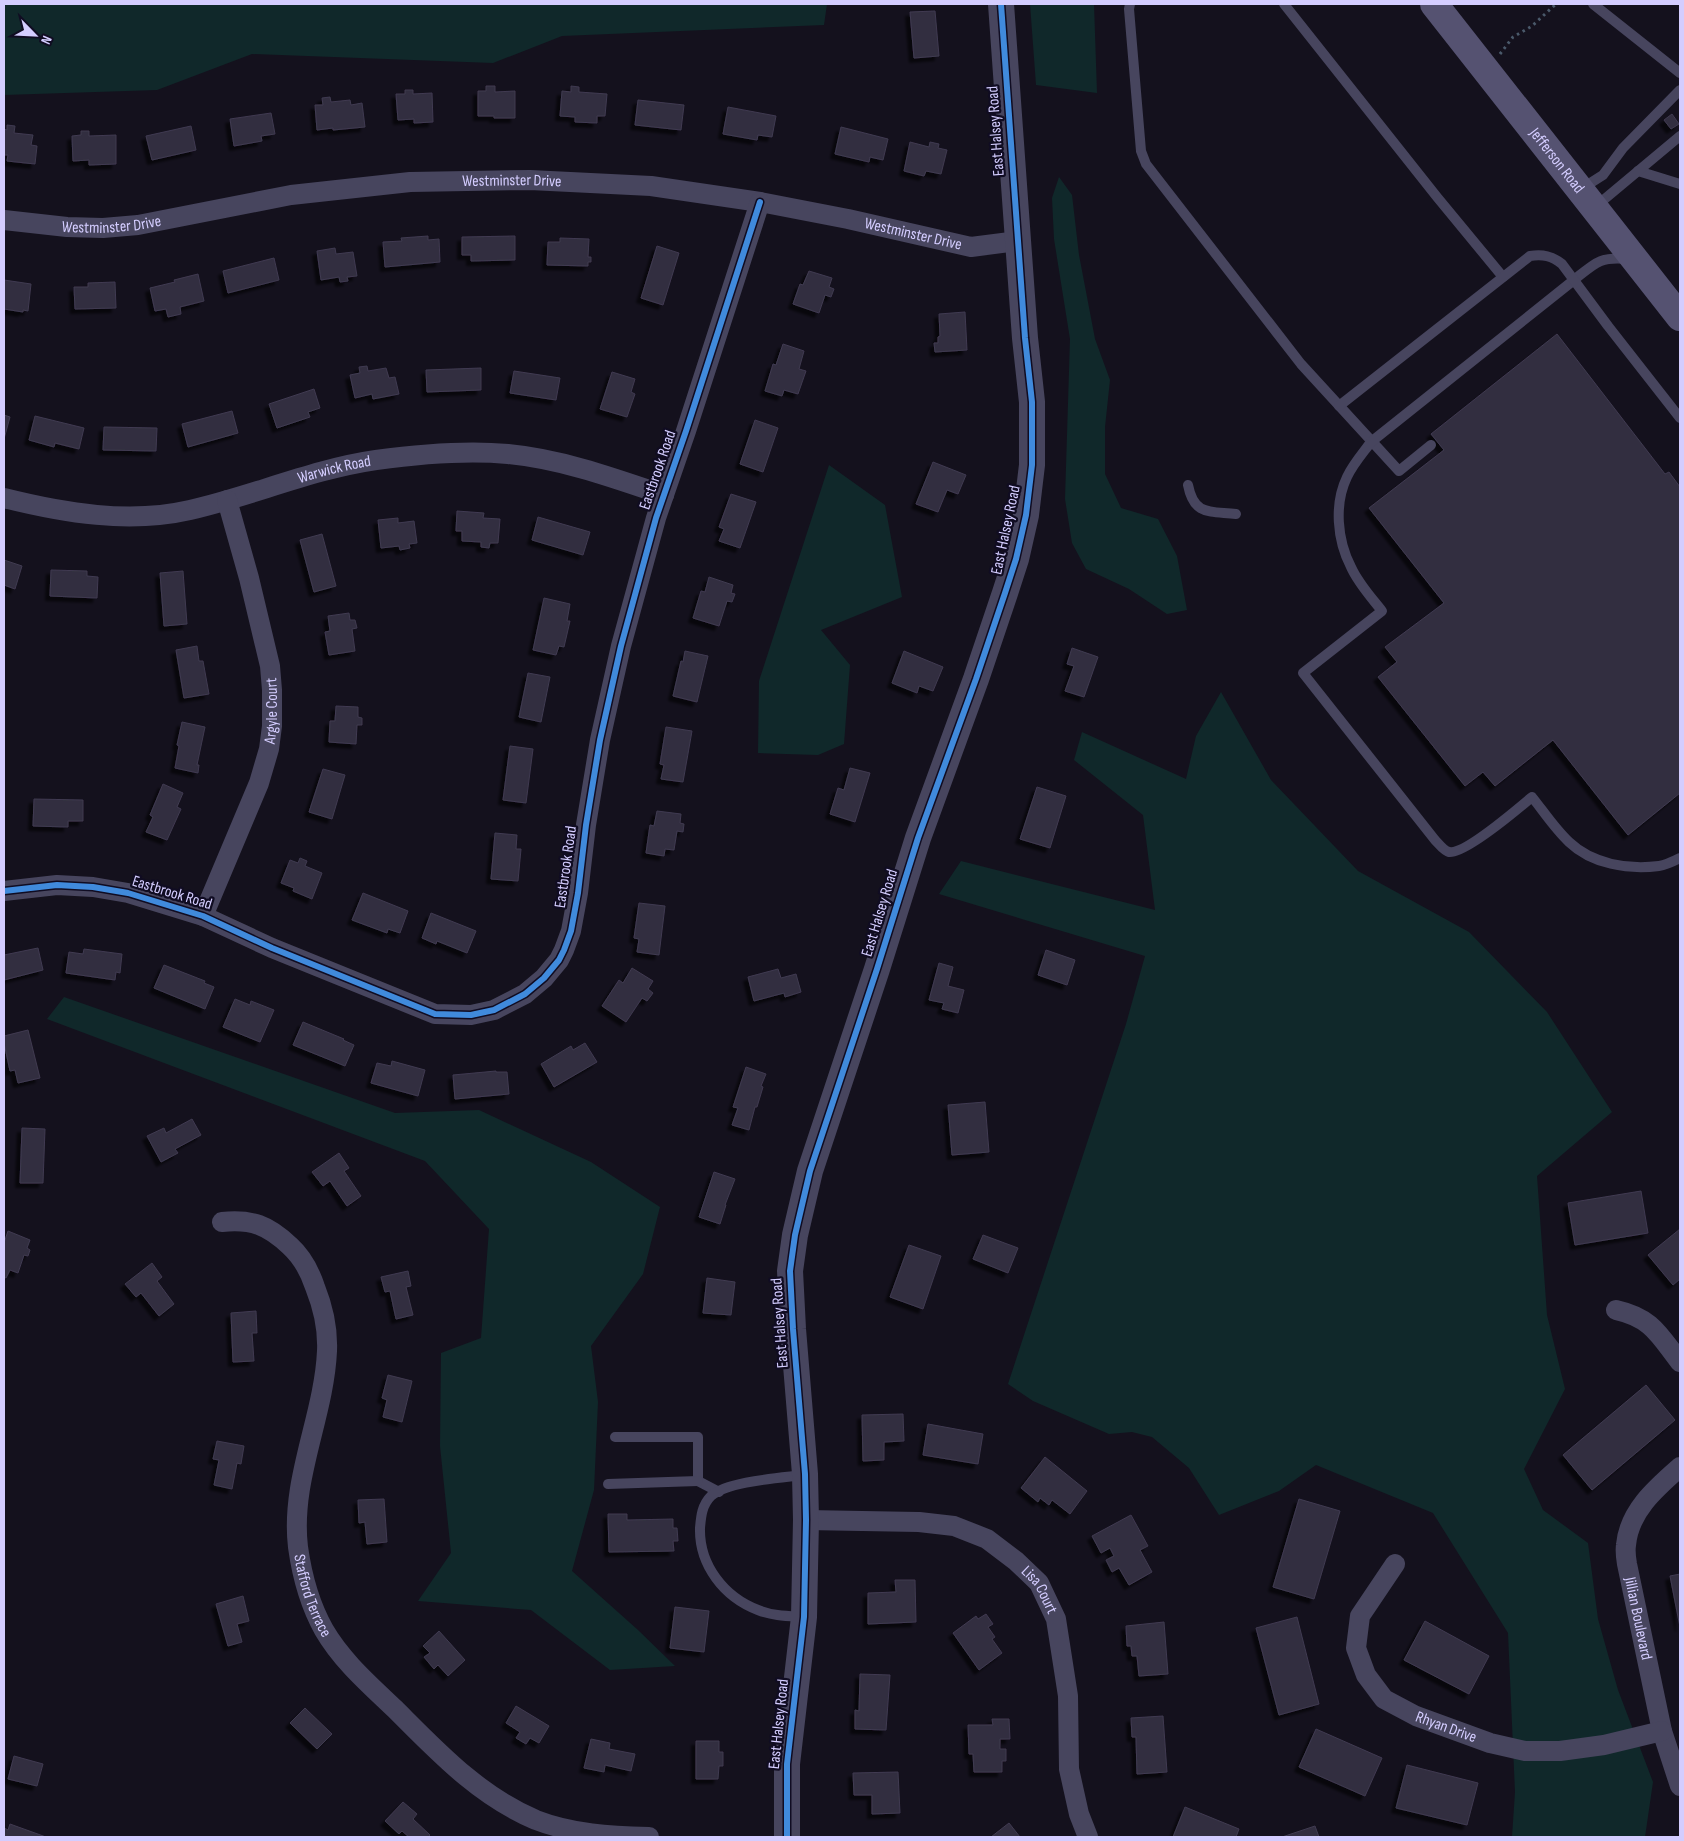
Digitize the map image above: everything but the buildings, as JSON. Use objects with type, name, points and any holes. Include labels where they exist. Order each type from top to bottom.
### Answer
[{"type":"main road","name":"Jefferson Road","points":[[1434,4],[1680,317]]},
{"type":"street","name":"East Halsey Road","points":[[787,1837],[787,1764],[804,1616],[806,1520],[805,1474],[792,1329],[790,1271],[795,1235],[810,1171],[918,838],[976,679],[1016,559],[1026,515],[1032,466],[1032,402],[1025,338],[1001,4]]},
{"type":"street","name":"Westminster Drive","points":[[4,220],[67,227],[103,228],[138,225],[291,195],[420,182],[530,180],[651,186],[760,202],[848,219],[971,248],[1018,241]]},
{"type":"street","name":"Eastbrook Road","points":[[4,891],[57,885],[93,887],[128,893],[203,916],[272,948],[435,1014],[471,1015],[494,1010],[525,994],[544,978],[559,960],[571,931],[600,740],[620,646],[664,495],[760,202]]},
{"type":"street","name":"Warwick Road","points":[[4,498],[83,514],[154,515],[189,510],[374,460],[421,454],[468,452],[509,454],[551,461],[614,478],[664,495]]},
{"type":"street","name":"Argyle Court","points":[[203,916],[259,783],[272,726],[270,666],[249,578],[226,500]]},
{"type":"street","name":"Stafford Terrace","points":[[222,1222],[237,1220],[256,1223],[277,1234],[301,1259],[321,1302],[325,1321],[327,1349],[325,1373],[298,1492],[298,1545],[303,1575],[310,1599],[324,1630],[337,1650],[352,1668],[449,1763],[493,1798],[538,1820],[572,1830],[607,1835],[649,1837]]},
{"type":"street","points":[[1616,1310],[1634,1314],[1652,1326],[1680,1362]]},
{"type":"street","name":"Jillian Boulevard","points":[[1680,1467],[1644,1502],[1631,1524],[1626,1545],[1627,1564],[1662,1731],[1680,1786]]},
{"type":"street","name":"Lisa Court","points":[[806,1520],[919,1522],[954,1526],[987,1539],[1016,1561],[1039,1583],[1056,1619],[1068,1696],[1069,1769],[1079,1814],[1088,1837]]},
{"type":"street","name":"Rhyan Drive","points":[[1394,1564],[1360,1616],[1356,1648],[1366,1675],[1384,1698],[1416,1716],[1490,1743],[1525,1751],[1560,1751],[1604,1745],[1662,1731]]},
{"type":"lane","points":[[1130,4],[1128,9],[1141,150],[1146,164],[1283,342],[1399,471],[1431,445]]},
{"type":"lane","points":[[1284,4],[1503,277]]},
{"type":"lane","points":[[1594,4],[1680,73]]},
{"type":"lane","points":[[1587,198],[1623,148],[1680,90]]},
{"type":"lane","points":[[1587,198],[1638,171],[1680,136]]},
{"type":"lane","points":[[1638,171],[1680,184]]},
{"type":"lane","points":[[1339,406],[1530,256],[1542,254],[1555,258],[1562,264],[1680,418]]},
{"type":"lane","points":[[1635,260],[1615,258],[1597,261],[1372,442],[1348,476],[1341,495],[1339,520],[1342,543],[1350,567],[1382,610],[1303,673],[1435,840],[1450,852],[1460,850],[1473,843],[1532,797],[1568,842],[1583,853],[1606,863],[1625,866],[1660,866],[1680,858]]},
{"type":"lane","points":[[1188,486],[1191,500],[1198,507],[1208,511],[1236,514]]},
{"type":"lane","points":[[615,1437],[698,1436],[698,1481]]},
{"type":"lane","points":[[804,1616],[784,1616],[758,1610],[738,1599],[719,1584],[707,1565],[700,1540],[701,1512],[712,1496],[730,1487],[805,1474]]},
{"type":"lane","points":[[608,1484],[698,1481],[719,1492]]},
{"type":"path","points":[[1493,49],[1498,56],[1513,37],[1532,26],[1556,4]]},
{"type":"green space","points":[[4,4],[827,4],[824,25],[562,36],[493,63],[252,54],[157,90],[4,95]]},
{"type":"green space","points":[[1030,4],[1094,4],[1097,93],[1036,85]]},
{"type":"green space","points":[[1059,177],[1072,195],[1079,255],[1095,339],[1110,380],[1105,427],[1105,474],[1121,508],[1158,519],[1177,556],[1187,610],[1167,614],[1129,589],[1086,569],[1072,543],[1065,499],[1070,339],[1054,239],[1052,198]]},
{"type":"green space","points":[[829,465],[885,505],[902,597],[821,630],[850,665],[844,744],[818,755],[758,753],[759,681]]},
{"type":"green space","points":[[1221,692],[1271,780],[1358,871],[1469,932],[1547,1012],[1612,1112],[1537,1176],[1547,1315],[1565,1389],[1524,1469],[1543,1510],[1588,1543],[1598,1619],[1618,1690],[1653,1782],[1645,1837],[1512,1837],[1515,1792],[1508,1633],[1433,1513],[1316,1465],[1279,1491],[1219,1515],[1189,1468],[1152,1437],[1132,1432],[1109,1434],[1033,1401],[1008,1384],[1126,1024],[1145,956],[939,894],[961,861],[1155,910],[1143,815],[1074,760],[1082,732],[1186,779],[1196,736]]},
{"type":"green space","points":[[64,997],[395,1113],[479,1110],[591,1162],[660,1207],[643,1274],[591,1346],[598,1402],[594,1490],[572,1571],[675,1666],[610,1670],[531,1610],[418,1601],[451,1553],[440,1446],[441,1353],[481,1338],[489,1229],[425,1161],[47,1019]]},
{"type":"cycle path","points":[[787,1837],[787,1764],[804,1617],[806,1520],[805,1474],[790,1271],[795,1235],[810,1171],[918,838],[976,679],[1016,559],[1026,515],[1032,465],[1032,402],[1025,338],[1001,4]]},
{"type":"cycle path","points":[[4,891],[57,885],[93,887],[128,893],[203,916],[272,948],[435,1014],[471,1015],[494,1010],[525,994],[544,978],[559,960],[571,931],[600,740],[621,646],[656,518],[760,202]]}]
